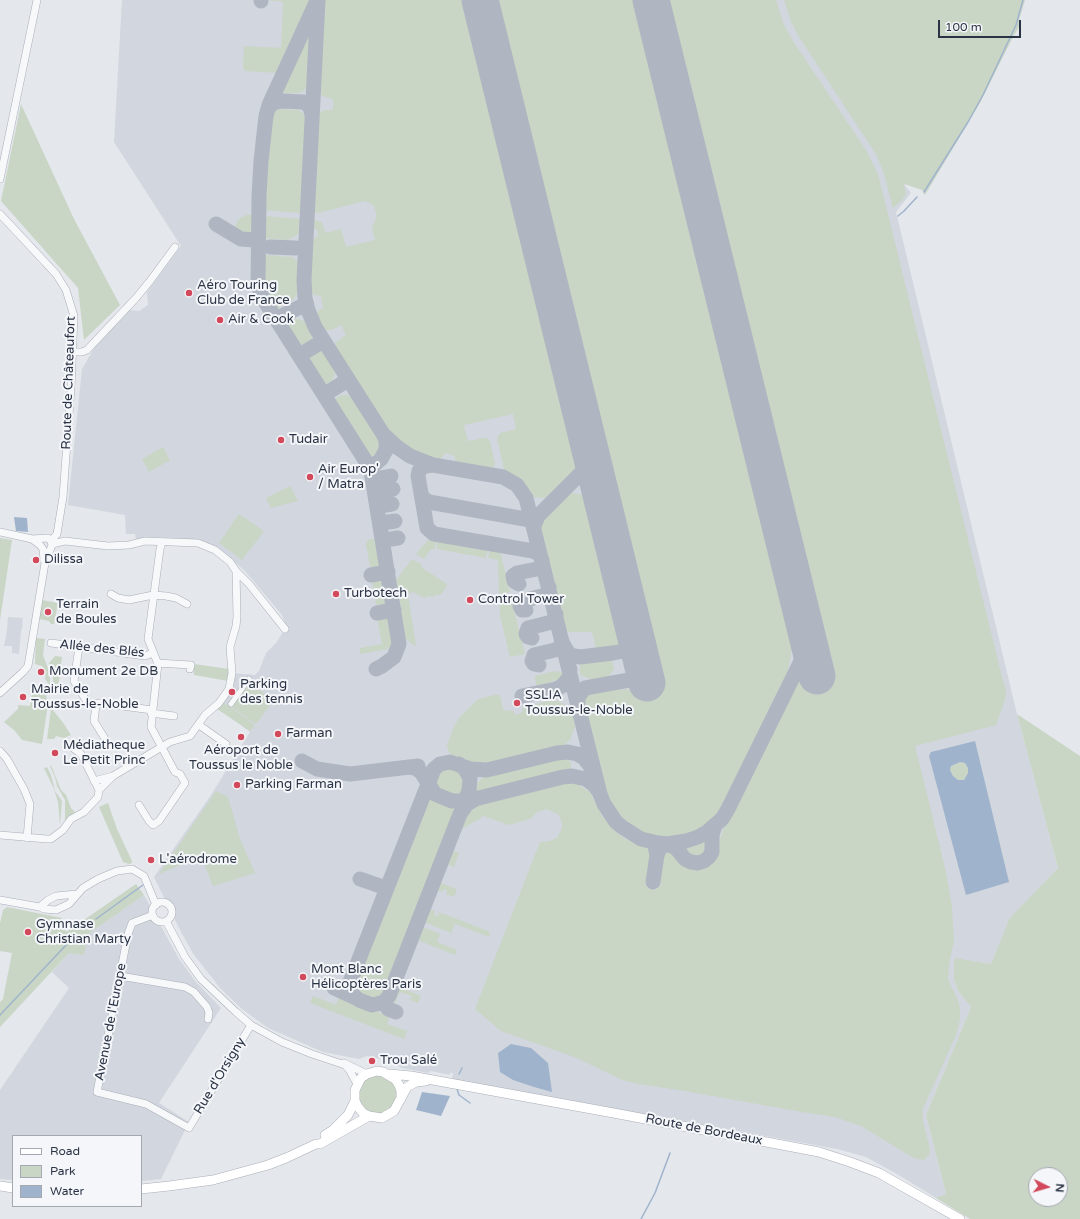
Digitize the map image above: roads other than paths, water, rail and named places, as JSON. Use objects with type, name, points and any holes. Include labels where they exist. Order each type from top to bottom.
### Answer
[{"type":"main road","points":[[401,1099],[401,1091],[395,1079],[389,1074],[377,1071],[367,1074],[361,1078],[355,1090],[355,1101],[358,1107],[363,1113],[376,1118],[389,1115],[398,1106],[407,1087],[410,1085],[416,1082],[435,1080]]},
{"type":"main road","name":"Route de Bordeaux","points":[[389,1074],[435,1080],[818,1152],[878,1173],[960,1219]]},
{"type":"main road","points":[[316,1144],[317,1140],[333,1130],[348,1115],[355,1101]]},
{"type":"main road","points":[[142,1189],[206,1181],[244,1172],[286,1158],[316,1144],[320,1144],[369,1116]]},
{"type":"main road","points":[[0,1186],[12,1188]]},
{"type":"street","points":[[0,179],[37,0]]},
{"type":"street","name":"Route de Châteaufort","points":[[0,214],[48,265],[66,290],[74,316],[66,469],[57,529],[47,544]]},
{"type":"street","points":[[73,352],[82,352],[86,350],[136,298],[175,247]]},
{"type":"street","points":[[0,532],[47,544],[65,541],[108,546],[129,545],[145,541],[198,543],[215,550],[230,562],[285,630]]},
{"type":"street","points":[[139,804],[153,825],[159,821],[185,783],[180,774],[175,772],[151,727],[151,712],[157,662],[148,639],[153,595],[162,542]]},
{"type":"street","points":[[0,693],[28,666],[47,544]]},
{"type":"street","points":[[0,835],[47,839],[58,835],[71,819],[84,812],[98,797],[99,790],[113,776],[170,742],[190,736],[205,715],[219,703],[229,689],[232,673],[230,646],[237,617],[236,571]]},
{"type":"street","points":[[111,594],[118,598],[129,600],[153,595],[176,598],[187,604]]},
{"type":"street","name":"Allée des Blés","points":[[51,643],[145,656],[154,653]]},
{"type":"street","points":[[79,647],[74,681],[89,705],[96,705],[100,703],[174,716]]},
{"type":"street","points":[[157,662],[191,665],[190,669]]},
{"type":"street","points":[[231,704],[249,680]]},
{"type":"street","points":[[96,705],[94,721],[107,742]]},
{"type":"street","points":[[198,725],[226,744]]},
{"type":"street","points":[[72,748],[81,754],[99,790]]},
{"type":"street","points":[[0,751],[7,759],[30,804],[27,838]]},
{"type":"street","points":[[94,781],[113,776]]},
{"type":"street","points":[[0,900],[44,909],[61,909],[69,904],[83,888],[103,876],[117,871],[132,869],[144,876],[156,904]]},
{"type":"street","points":[[40,907],[56,896],[77,894]]},
{"type":"street","points":[[162,903],[170,907],[172,913],[166,921],[158,921],[153,915],[153,909],[156,904],[162,903]]},
{"type":"street","name":"Avenue de l'Europe","points":[[153,915],[132,923],[128,934],[97,1092],[146,1104],[189,1128]]},
{"type":"street","points":[[166,921],[185,957],[201,979],[222,1000],[251,1025],[295,1048],[349,1064],[367,1074]]},
{"type":"street","points":[[120,976],[185,987],[194,992],[207,1007],[209,1013],[208,1019]]},
{"type":"street","name":"Rue d'Orsigny","points":[[189,1128],[251,1025]]},
{"type":"street","points":[[332,1060],[345,1066],[350,1071],[357,1084]]},
{"type":"water","points":[[14,517],[27,518],[28,532],[16,531]]},
{"type":"water","points":[[975,741],[1009,882],[966,895],[929,756],[931,752]],"holes":[[[960,762],[965,763],[968,768],[968,773],[964,780],[958,780],[953,776],[950,770],[951,766]]]},
{"type":"water","points":[[511,1044],[531,1048],[548,1063],[552,1092],[513,1080],[500,1072],[498,1053]]},
{"type":"water","points":[[422,1092],[450,1096],[441,1116],[416,1110]]},
{"type":"waterway","points":[[924,192],[968,122],[983,95],[1016,25],[1023,0]]},
{"type":"waterway","points":[[898,216],[917,197]]},
{"type":"waterway","points":[[96,919],[143,885]]},
{"type":"waterway","points":[[0,1015],[68,943]]},
{"type":"waterway","points":[[459,1074],[462,1068]]},
{"type":"waterway","points":[[457,1089],[459,1095],[470,1103]]},
{"type":"waterway","points":[[641,1219],[655,1193],[670,1153]]},
{"type":"place","name":"Aéro Touring Club de France","points":[[189,293]]},
{"type":"place","name":"Air & Cook","points":[[220,320]]},
{"type":"place","name":"Tudair","points":[[281,440]]},
{"type":"place","name":"Air Europ' / Matra","points":[[310,477]]},
{"type":"place","name":"Dilissa","points":[[36,560]]},
{"type":"place","name":"Turbotech","points":[[336,594]]},
{"type":"place","name":"Control Tower","points":[[470,600]]},
{"type":"place","name":"Terrain de Boules","points":[[48,612]]},
{"type":"place","name":"Monument 2e DB","points":[[41,672]]},
{"type":"place","name":"Parking des tennis","points":[[232,692]]},
{"type":"place","name":"Mairie de Toussus-le-Noble","points":[[23,697]]},
{"type":"place","name":"SSLIA Toussus-le-Noble","points":[[517,703]]},
{"type":"place","name":"Farman","points":[[278,734]]},
{"type":"place","name":"Aéroport de Toussus le Noble","points":[[241,737]]},
{"type":"place","name":"Médiatheque Le Petit Princ","points":[[55,753]]},
{"type":"place","name":"Parking Farman","points":[[237,785]]},
{"type":"place","name":"L'aérodrome","points":[[151,860]]},
{"type":"place","name":"Gymnase Christian Marty","points":[[28,932]]},
{"type":"place","name":"Mont Blanc Hélicoptères Paris","points":[[303,977]]},
{"type":"place","name":"Trou Salé","points":[[372,1061]]}]
